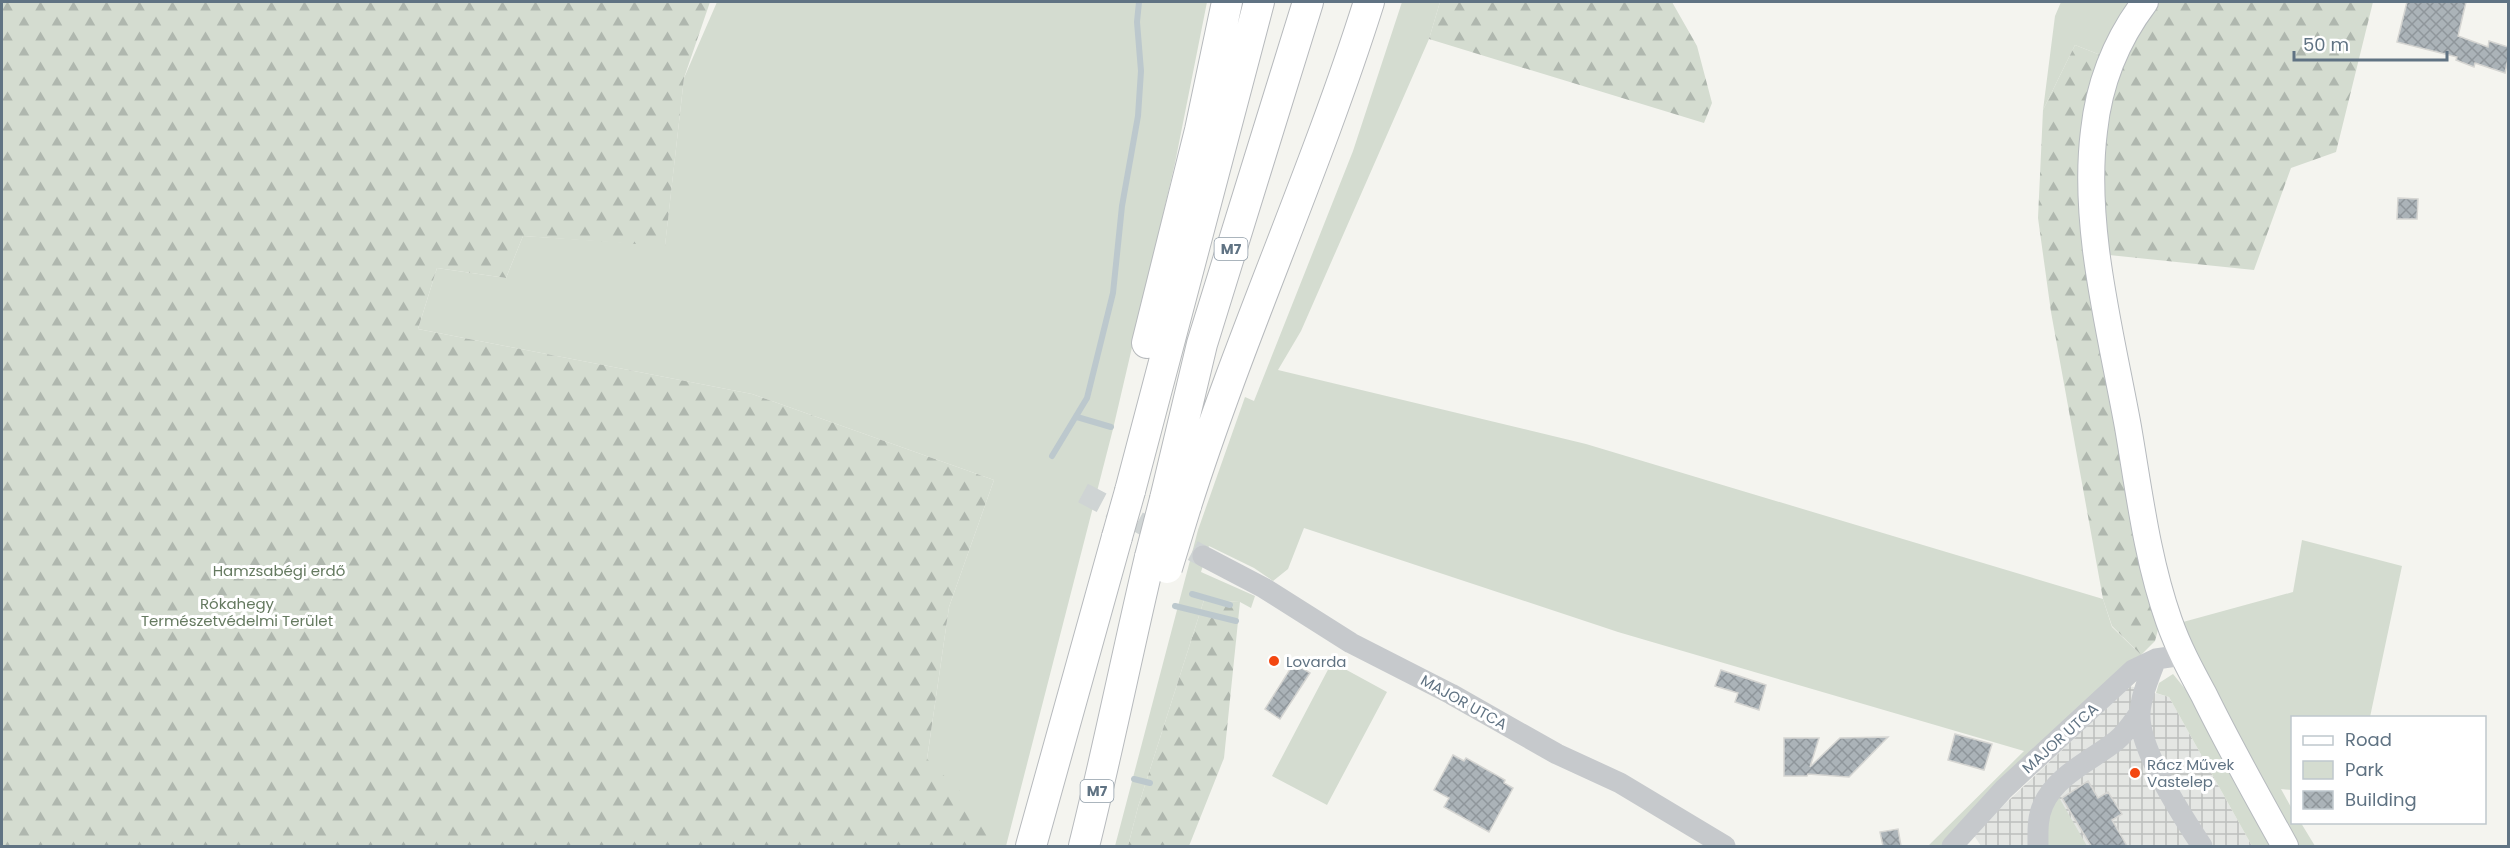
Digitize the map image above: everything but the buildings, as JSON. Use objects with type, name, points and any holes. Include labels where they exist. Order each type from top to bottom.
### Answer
[{"type":"highway","points":[[1140,453],[1144,354],[1200,130],[1227,2]]},
{"type":"highway","name":"M7","points":[[1031,846],[1130,491],[1259,2]]},
{"type":"highway","name":"M7","points":[[1084,846],[1111,736],[1128,648],[1159,562],[1175,503],[1202,344],[1308,2]]},
{"type":"highway","points":[[1175,503],[1204,449],[1314,163],[1369,2]]},
{"type":"main road","points":[[2145,2],[2121,40],[2104,85],[2094,129],[2092,189],[2099,265],[2151,554],[2169,622],[2183,655],[2225,737],[2285,846]]},
{"type":"street","name":"MAJOR UTCA","points":[[1203,556],[1264,588],[1351,643],[1451,694],[1557,754],[1620,783],[1725,846]]},
{"type":"street","name":"MAJOR UTCA","points":[[1952,846],[2004,789],[2133,670],[2156,660],[2183,655]]},
{"type":"street","points":[[2156,660],[2140,712],[2141,729],[2151,758],[2202,846]]},
{"type":"street","points":[[2038,846],[2038,826],[2043,805],[2055,786],[2118,740],[2140,712]]},
{"type":"shaded area","points":[[2130,686],[2169,697],[2252,846],[1981,846],[1973,834]]},
{"type":"green space","name":"Rókahegy Természetvédelmi Terület","points":[[2,2],[103,200],[927,759],[949,607],[994,480],[752,394],[418,329],[437,268],[506,278],[523,236],[665,245],[684,78],[717,2],[1207,2],[1175,163],[1113,429],[1006,846],[2,846]]},
{"type":"green space","name":"Hamzsabégi erdő","points":[[2,2],[710,2],[684,78],[665,246],[523,236],[506,278],[437,268],[418,329],[752,394],[994,480],[949,607],[927,759],[971,802],[995,846],[2,846]]},
{"type":"green space","points":[[1402,2],[1440,2],[1429,39],[1301,331],[1278,370],[1586,444],[2103,599],[2112,627],[2141,655],[1943,846],[1928,846],[2024,751],[1618,632],[1304,528],[1288,569],[1273,581],[1254,568],[1209,546],[1201,572],[1255,596],[1251,608],[1240,602],[1204,600],[1138,807],[1128,846],[1115,846],[1198,530],[1245,397],[1254,401],[1353,151]]},
{"type":"green space","points":[[1440,2],[1672,2],[1697,46],[1712,103],[1704,123],[1429,39]]},
{"type":"green space","points":[[2061,2],[2135,2],[2103,56],[2075,45],[2043,110],[2055,16]]},
{"type":"green space","points":[[2160,2],[2373,2],[2336,152],[2291,168],[2254,270],[2109,255],[2106,233],[2104,163],[2113,94],[2128,54]]},
{"type":"green space","points":[[2075,45],[2103,56],[2087,115],[2159,626],[2155,641],[2141,655],[2112,626],[2103,599],[2051,312],[2038,218],[2043,110]]},
{"type":"green space","points":[[2302,540],[2402,566],[2370,716],[2291,716],[2291,790],[2281,789],[2291,807],[2291,824],[2302,824],[2315,846],[2295,846],[2192,648],[2183,622],[2293,592]]},
{"type":"green space","points":[[1204,600],[1240,602],[1224,758],[1189,846],[1128,846],[1138,807]]},
{"type":"green space","points":[[1332,662],[1387,692],[1327,805],[1272,776]]},
{"type":"green space","points":[[2173,674],[2186,690],[2272,846],[2252,846],[2169,697],[2156,693],[2159,683]]},
{"type":"green space","points":[[2057,794],[2087,846],[2045,846],[2047,813]]},
{"type":"waterway","points":[[1052,456],[1087,398],[1113,293],[1122,206],[1138,116],[1141,71],[1137,22],[1139,2]]},
{"type":"waterway","points":[[1077,417],[1111,427]]},
{"type":"waterway","points":[[1192,594],[1230,605]]},
{"type":"waterway","points":[[1175,606],[1236,621]]},
{"type":"waterway","points":[[1134,779],[1150,783]]},
{"type":"tunnel","points":[[1083,493],[1203,556]]},
{"type":"place","name":"Lovarda","points":[[1274,661]]},
{"type":"place","name":"Rácz Művek Vastelep","points":[[2135,773]]}]
